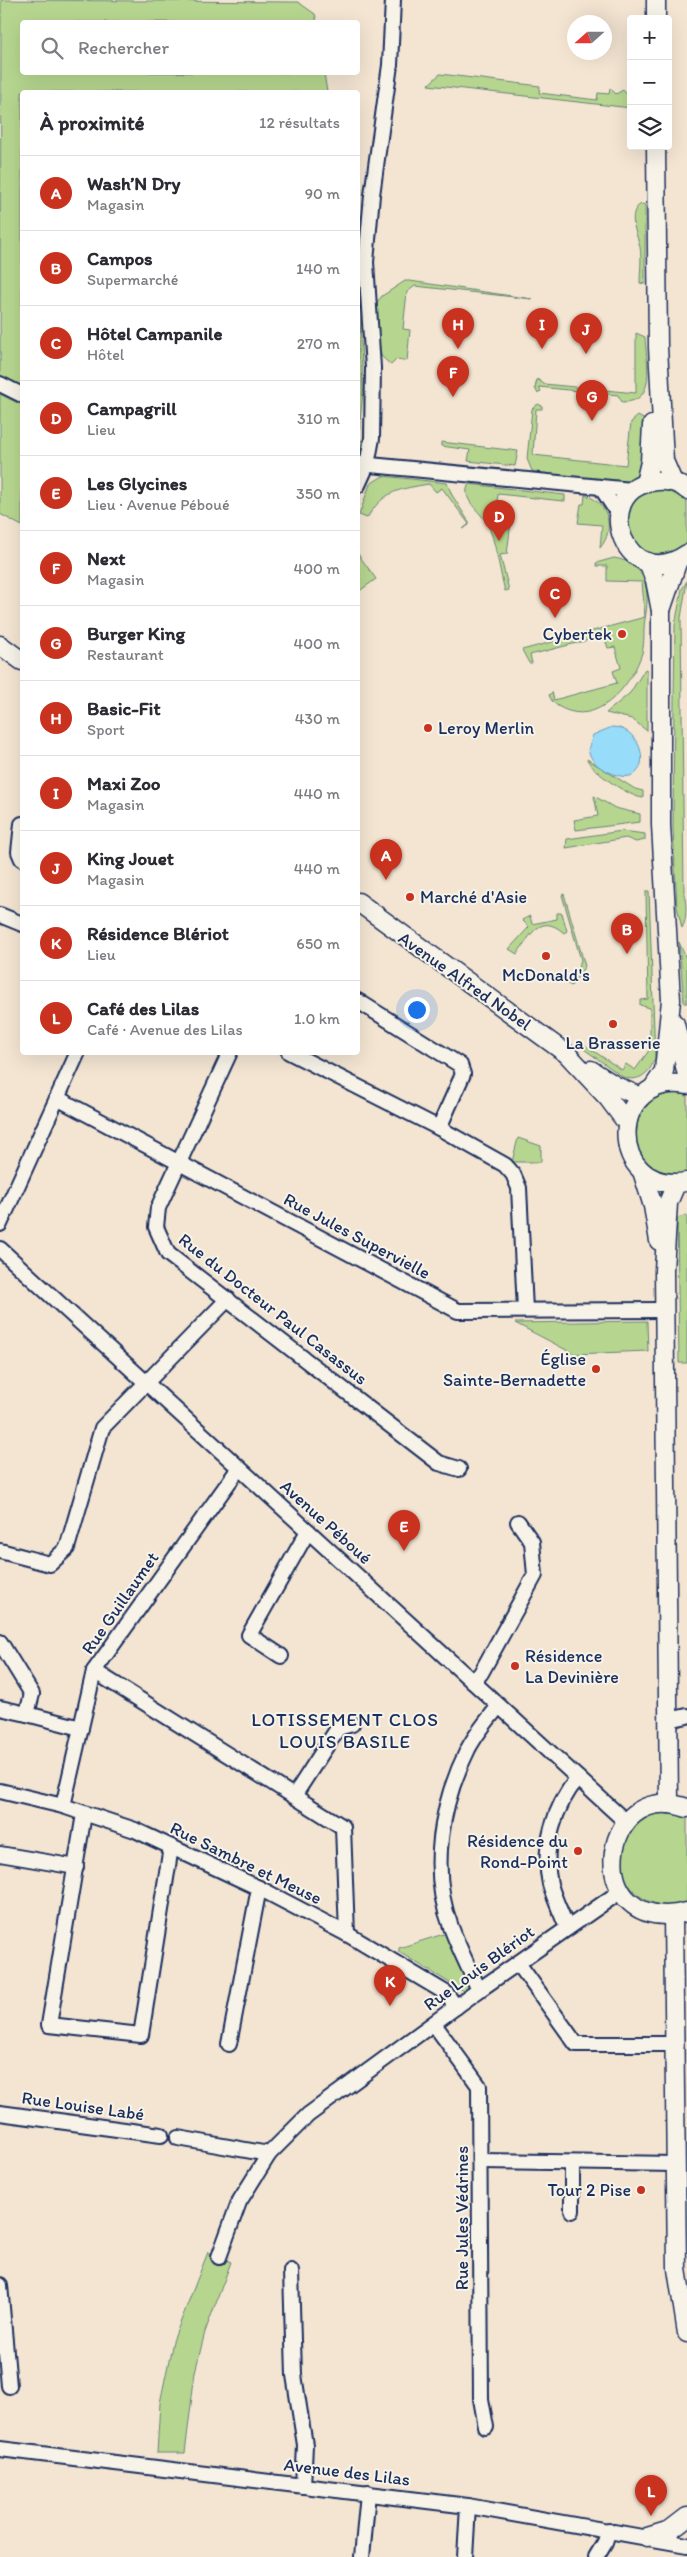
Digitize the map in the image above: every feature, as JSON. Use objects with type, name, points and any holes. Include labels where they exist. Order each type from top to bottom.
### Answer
[{"type":"main road","points":[[656,0],[656,15]]},
{"type":"main road","points":[[656,150],[658,352],[664,461],[680,486]]},
{"type":"main road","points":[[658,352],[650,462],[639,487],[624,501],[619,514],[619,527],[622,540],[628,550],[648,562],[668,563],[682,557]]},
{"type":"main road","points":[[639,487],[659,480],[680,486]]},
{"type":"main road","points":[[660,611],[682,557]]},
{"type":"main road","points":[[648,562],[655,580],[660,611],[661,824],[671,1000],[687,1075]]},
{"type":"main road","points":[[0,645],[20,660]]},
{"type":"main road","name":"Avenue Alfred Nobel","points":[[360,903],[573,1060],[616,1086],[647,1093]]},
{"type":"main road","points":[[669,1804],[664,1270],[668,1203],[682,1183],[652,1178],[642,1171],[633,1161],[628,1148],[626,1122],[632,1108],[647,1093],[664,1071],[671,1000]]},
{"type":"main road","name":"Avenue Alfred Nobel","points":[[573,1060],[626,1122]]},
{"type":"main road","points":[[647,1093],[664,1084],[687,1085]]},
{"type":"main road","points":[[642,1171],[654,1206],[664,1270]]},
{"type":"main road","points":[[687,1808],[669,1804],[646,1809],[626,1822],[616,1838],[612,1856],[614,1874],[621,1891],[631,1902],[644,1910],[658,1915],[680,1913],[674,2044],[675,2164],[677,2268],[687,2333]]},
{"type":"main road","points":[[647,2537],[670,2530],[687,2517]]},
{"type":"street","points":[[393,0],[390,65],[372,195],[366,262],[374,401],[372,438],[362,464],[602,489],[639,487]]},
{"type":"street","points":[[0,384],[20,394]]},
{"type":"street","points":[[602,489],[619,514]]},
{"type":"street","points":[[0,915],[20,923]]},
{"type":"street","points":[[360,1002],[460,1065],[463,1074],[439,1128]]},
{"type":"street","points":[[0,1224],[77,1055]]},
{"type":"street","name":"Rue du Docteur Paul Casassus","points":[[229,1055],[180,1164],[158,1208],[156,1228],[168,1254],[439,1463],[459,1470]]},
{"type":"street","points":[[295,1055],[439,1128],[505,1165],[513,1174],[519,1188],[525,1310]]},
{"type":"street","name":"Rue Jules Supervielle","points":[[58,1098],[458,1311],[664,1310]]},
{"type":"street","name":"Avenue Péboué","points":[[0,1249],[626,1822]]},
{"type":"street","points":[[0,1551],[50,1564],[67,1548],[102,1428],[228,1299]]},
{"type":"street","name":"Rue Guillaumet","points":[[63,1806],[94,1671],[239,1468]]},
{"type":"street","points":[[473,1682],[481,1673],[535,1575],[532,1542],[518,1522]]},
{"type":"street","points":[[281,1656],[249,1635],[308,1531]]},
{"type":"street","points":[[0,1642],[32,1694],[28,1714]]},
{"type":"street","points":[[94,1671],[343,1827],[347,1934]]},
{"type":"street","points":[[479,1990],[450,1926],[441,1868],[441,1839],[445,1808],[462,1762],[469,1748],[499,1706]]},
{"type":"street","points":[[0,1708],[81,1728]]},
{"type":"street","points":[[669,1720],[687,1716]]},
{"type":"street","points":[[294,1796],[338,1728],[352,1724]]},
{"type":"street","points":[[567,1928],[550,1884],[549,1847],[555,1814],[578,1778]]},
{"type":"street","name":"Rue Sambre et Meuse","points":[[0,1791],[63,1806],[135,1830],[260,1888],[347,1934],[446,1993],[456,2007]]},
{"type":"street","points":[[84,1814],[49,2025],[141,2035],[171,1847]]},
{"type":"street","points":[[0,1854],[76,1867]]},
{"type":"street","points":[[229,2044],[260,1888]]},
{"type":"street","name":"Rue Louis Blériot","points":[[219,2257],[239,2202],[269,2154],[308,2115],[479,1990],[621,1891]]},
{"type":"street","points":[[518,1963],[576,2044],[674,2044]]},
{"type":"street","name":"Rue Jules Védrines","points":[[434,2024],[479,2086],[481,2161],[481,2399],[486,2427]]},
{"type":"street","name":"Rue Louise Labé","points":[[0,2113],[161,2136]]},
{"type":"street","points":[[178,2138],[269,2154]]},
{"type":"street","points":[[481,2161],[675,2164]]},
{"type":"street","points":[[572,2163],[572,2211]]},
{"type":"street","points":[[291,2271],[294,2375],[305,2445],[303,2486]]},
{"type":"street","points":[[0,2286],[2,2335],[9,2386]]},
{"type":"street","name":"Avenue des Lilas","points":[[0,2449],[468,2506],[609,2530],[687,2546]]},
{"type":"street","points":[[362,2557],[368,2493]]},
{"type":"street","points":[[465,2557],[468,2506]]},
{"type":"street","points":[[596,2557],[606,2542],[609,2530]]},
{"type":"green space","points":[[1,0],[298,2],[315,14],[316,20],[20,20],[20,75],[324,75],[327,90],[20,90],[20,389],[0,378]]},
{"type":"green space","points":[[440,74],[540,86],[539,93],[597,100],[598,93],[609,94],[610,88],[616,94],[623,90],[627,94],[627,108],[428,85]]},
{"type":"green space","points":[[641,204],[645,205],[645,284],[640,283],[641,252],[633,218],[634,213]]},
{"type":"green space","points":[[405,281],[532,299],[415,286],[407,292],[403,329],[410,330],[407,361],[397,359],[391,365],[381,356],[374,306],[382,296]]},
{"type":"green space","points":[[360,320],[363,391],[360,421]]},
{"type":"green space","points":[[636,333],[645,337],[648,369],[645,388],[641,396],[633,401],[622,402],[618,395],[539,387],[541,391],[538,394],[535,388],[537,379],[544,384],[636,393]]},
{"type":"green space","points":[[0,394],[20,404],[20,525],[0,514]]},
{"type":"green space","points":[[538,404],[542,406],[542,409],[536,409],[533,455],[626,465],[631,422],[638,416],[647,421],[640,479],[621,488],[532,471],[527,459],[532,409]]},
{"type":"green space","points":[[365,440],[360,448],[360,441]]},
{"type":"green space","points":[[441,442],[518,451],[515,466],[468,461],[470,450],[441,446]]},
{"type":"green space","points":[[383,476],[447,483],[469,524],[442,488],[436,492],[429,484],[409,487],[394,492],[386,496],[367,518],[360,515],[370,484]]},
{"type":"green space","points":[[469,484],[565,495],[565,501],[563,501],[498,494],[496,512],[512,514],[507,554],[500,555],[509,590],[505,591],[490,529],[467,495]]},
{"type":"green space","points":[[664,489],[677,493],[687,502],[687,544],[670,556],[642,553],[626,529],[632,505],[640,495],[646,492]]},
{"type":"green space","points":[[585,495],[599,504],[607,517],[608,533],[600,548],[602,525],[578,523],[581,504],[584,504]]},
{"type":"green space","points":[[360,557],[376,579],[360,591]]},
{"type":"green space","points":[[614,558],[625,561],[640,572],[646,589],[645,616],[642,582],[607,581],[607,566],[597,566],[596,563]]},
{"type":"green space","points":[[687,581],[681,618],[684,894],[686,907],[686,916],[682,928],[677,907],[673,828],[675,625],[682,589]]},
{"type":"green space","points":[[645,617],[642,653],[638,664],[624,687],[604,705],[593,711],[581,713],[569,711],[552,701],[549,695],[552,692],[554,700],[617,683],[613,671],[621,668],[615,647],[608,648],[604,636],[530,655],[532,663],[529,663],[522,650]]},
{"type":"green space","points":[[645,669],[647,670],[647,731],[632,719],[606,713],[630,693]]},
{"type":"green space","points":[[587,759],[635,789],[643,791],[643,798],[629,793],[603,777]]},
{"type":"green space","points":[[594,796],[615,808],[640,814],[640,822],[576,830],[574,820],[598,816]]},
{"type":"green space","points":[[622,831],[645,834],[645,840],[636,842],[626,838],[566,848],[567,839]]},
{"type":"green space","points":[[646,891],[649,891],[655,1058],[647,1072],[639,1078],[629,1079],[623,1077],[581,1047],[583,1044],[622,1070],[626,1064],[635,1070],[650,1049],[650,1008],[640,1005],[640,1000],[648,999]]},
{"type":"green space","points":[[564,894],[585,966],[571,986],[563,981],[578,968],[581,960],[562,895]]},
{"type":"green space","points":[[557,913],[562,913],[567,931],[564,933],[556,927],[542,925],[532,933],[517,954],[509,949],[529,927],[522,920],[530,916],[532,924],[557,919]]},
{"type":"green space","points":[[679,942],[687,961],[687,1003],[684,1003]]},
{"type":"green space","points":[[674,1093],[687,1095],[687,1173],[667,1173],[651,1166],[641,1154],[636,1140],[636,1125],[642,1111],[655,1099]]},
{"type":"green space","points":[[518,1138],[541,1146],[541,1162],[512,1162]]},
{"type":"green space","points":[[687,1215],[687,1363],[679,1363],[677,1218]]},
{"type":"green space","points":[[647,1321],[648,1351],[574,1354],[515,1323]]},
{"type":"green space","points":[[657,1810],[687,1813],[687,1902],[672,1905],[658,1904],[645,1899],[634,1891],[626,1880],[621,1867],[621,1853],[632,1825]]},
{"type":"green space","points":[[447,1933],[469,1983],[468,1988],[463,1991],[399,1952],[399,1948]]},
{"type":"green space","points":[[208,2252],[231,2262],[205,2332],[195,2372],[185,2453],[157,2453],[160,2403],[173,2341]]},
{"type":"water","points":[[612,727],[625,730],[640,747],[642,758],[640,768],[634,774],[624,776],[609,772],[596,764],[591,758],[588,750],[593,735]]},
{"type":"place","name":"Basic-Fit","points":[[458,349]]},
{"type":"place","name":"Maxi Zoo","points":[[542,349]]},
{"type":"place","name":"King Jouet","points":[[586,354]]},
{"type":"place","name":"Next","points":[[453,397]]},
{"type":"place","name":"Burger King","points":[[592,421]]},
{"type":"place","name":"Campagrill","points":[[499,541]]},
{"type":"place","name":"Hôtel Campanile","points":[[555,618]]},
{"type":"place","name":"Cybertek","points":[[622,634]]},
{"type":"place","name":"Leroy Merlin","points":[[428,728]]},
{"type":"place","name":"Wash’N Dry","points":[[386,880]]},
{"type":"place","name":"Marché d'Asie","points":[[410,897]]},
{"type":"place","name":"Campos","points":[[627,954]]},
{"type":"place","name":"McDonald's","points":[[546,956]]},
{"type":"place","name":"La Brasserie","points":[[613,1024]]},
{"type":"place","name":"Église Sainte-Bernadette","points":[[596,1369]]},
{"type":"place","name":"Les Glycines","points":[[404,1551]]},
{"type":"place","name":"Résidence La Devinière","points":[[515,1666]]},
{"type":"place","name":"Résidence du Rond-Point","points":[[578,1851]]},
{"type":"place","name":"Résidence Blériot","points":[[390,2006]]},
{"type":"place","name":"Tour 2 Pise","points":[[641,2190]]},
{"type":"place","name":"Café des Lilas","points":[[651,2516]]},
{"type":"district","name":"LOTISSEMENT CLOS LOUIS BASILE","points":[[345,1730]]}]
